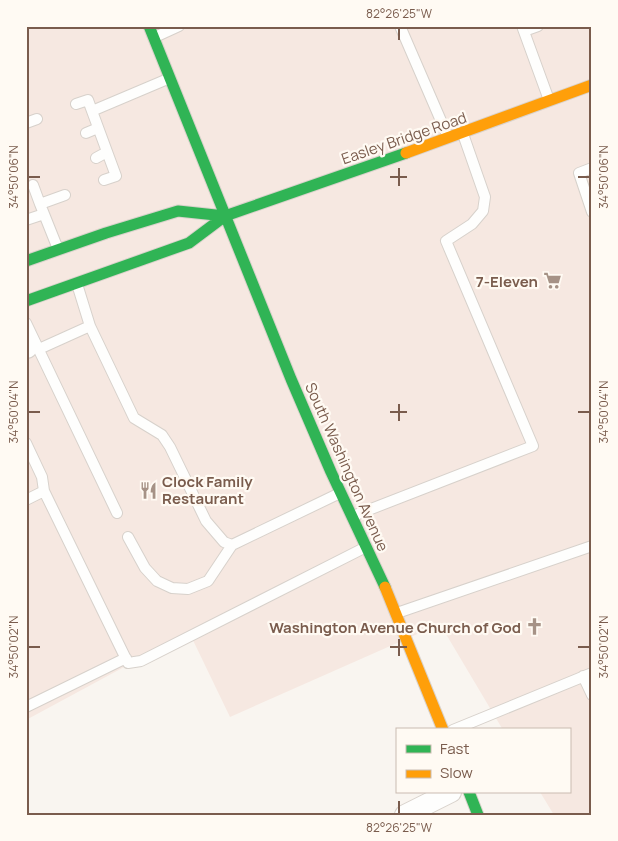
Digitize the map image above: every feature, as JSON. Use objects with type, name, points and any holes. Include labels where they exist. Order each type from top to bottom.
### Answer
[{"type":"main road","name":"South Washington Avenue","points":[[149,26],[291,379],[380,575],[442,728]]},
{"type":"main road","name":"Easley Bridge Road","points":[[26,301],[189,243],[225,216],[448,138],[592,85]]},
{"type":"main road","name":"Easley Bridge Road","points":[[26,261],[178,210],[225,216]]},
{"type":"main road","points":[[470,794],[478,815]]},
{"type":"street","points":[[405,815],[447,794]]},
{"type":"lane","points":[[154,37],[179,26]]},
{"type":"lane","points":[[400,26],[448,138]]},
{"type":"lane","points":[[538,26],[523,28],[549,101]]},
{"type":"lane","points":[[92,112],[171,78]]},
{"type":"lane","points":[[76,104],[88,100],[116,176],[104,180]]},
{"type":"lane","points":[[26,123],[37,119]]},
{"type":"lane","points":[[86,133],[98,128]]},
{"type":"lane","points":[[352,516],[533,446],[446,241],[472,224],[483,211],[486,197],[462,133]]},
{"type":"lane","points":[[96,158],[107,152]]},
{"type":"lane","points":[[592,168],[579,173],[592,212]]},
{"type":"lane","points":[[33,185],[58,250]]},
{"type":"lane","points":[[40,204],[65,195]]},
{"type":"lane","points":[[26,220],[44,214]]},
{"type":"lane","points":[[77,284],[90,326],[134,418],[162,434],[206,521],[224,542],[232,545]]},
{"type":"lane","points":[[26,323],[31,348],[116,513]]},
{"type":"lane","points":[[31,348],[90,326]]},
{"type":"lane","points":[[26,443],[42,477],[44,491],[128,663],[141,661],[366,547]]},
{"type":"lane","points":[[26,500],[44,491]]},
{"type":"lane","points":[[128,537],[146,568],[157,581],[172,588],[188,590],[208,581],[232,545],[341,492]]},
{"type":"lane","points":[[396,614],[592,546]]},
{"type":"lane","points":[[26,707],[126,658]]},
{"type":"lane","points":[[458,728],[587,674],[592,695]]},
{"type":"shaded area","points":[[26,26],[592,26],[592,815],[554,815],[541,794],[570,794],[570,728],[502,728],[440,624],[230,717],[189,632],[26,720]]},
{"type":"traffic: fast","points":[[149,26],[291,379],[331,472],[385,587]]},
{"type":"traffic: fast","points":[[26,301],[189,243],[225,216],[406,153]]},
{"type":"traffic: fast","points":[[26,261],[106,233],[178,211],[225,216]]},
{"type":"traffic: fast","points":[[470,794],[478,815]]},
{"type":"traffic: slow","points":[[406,153],[592,85]]},
{"type":"traffic: slow","points":[[385,587],[442,728]]},
{"type":"place","name":"7-Eleven","points":[[552,281]]},
{"type":"place","name":"Clock Family Restaurant","points":[[148,490]]},
{"type":"place","name":"Washington Avenue Church of God","points":[[535,627]]}]
